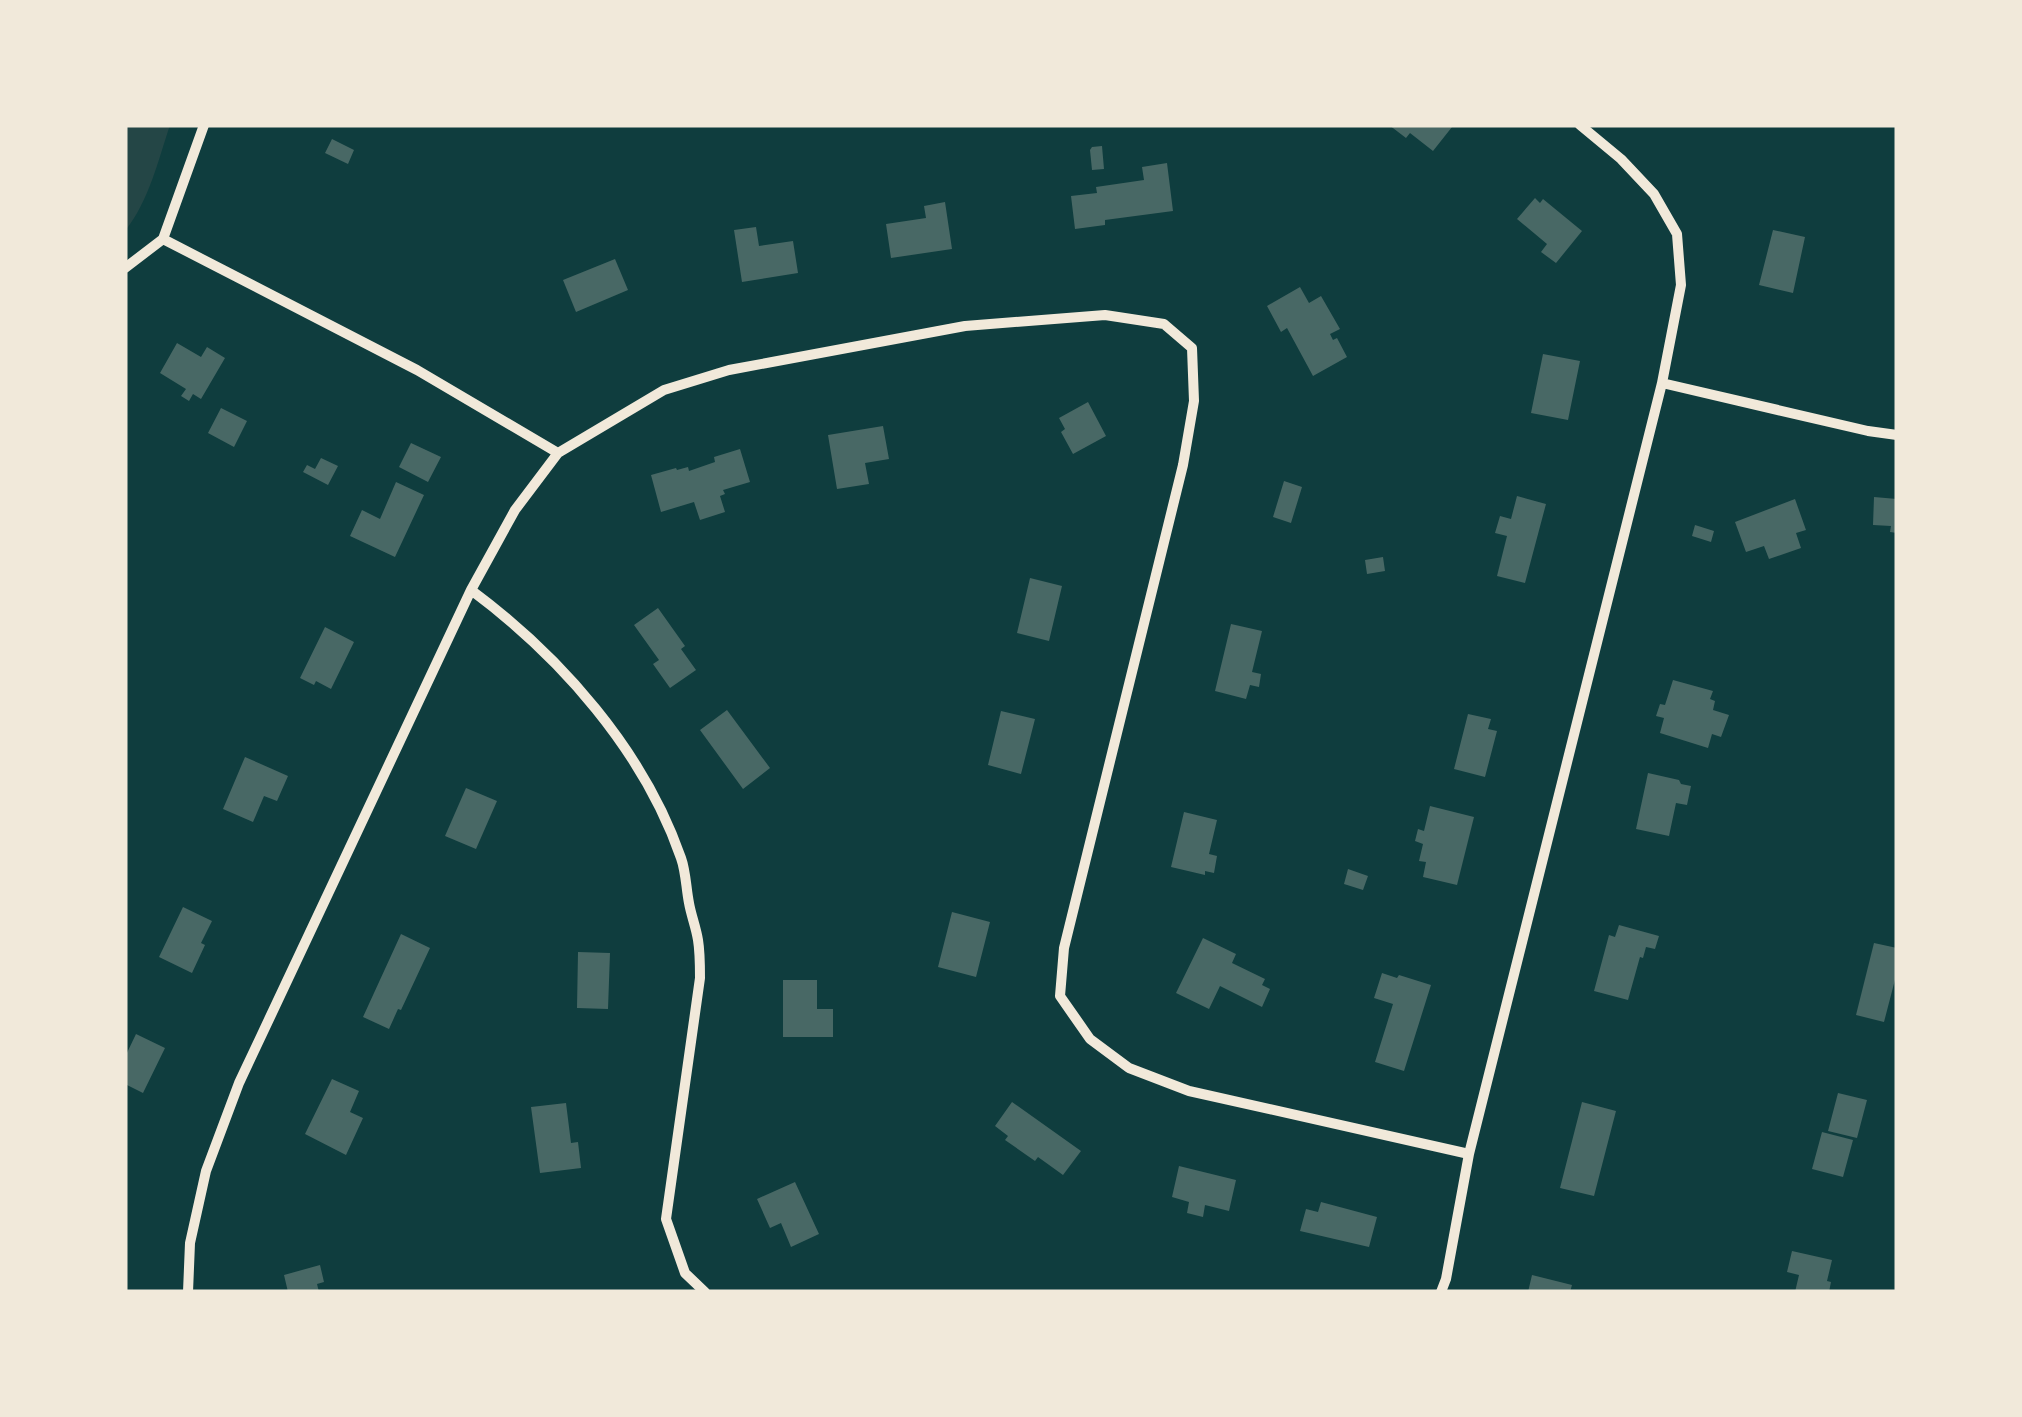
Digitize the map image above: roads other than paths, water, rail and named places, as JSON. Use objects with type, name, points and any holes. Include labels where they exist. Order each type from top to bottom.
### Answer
[{"type":"street","points":[[125,268],[164,239],[204,125]]},
{"type":"street","points":[[1441,1292],[1469,1154],[1662,383],[1680,285],[1677,234],[1654,194],[1621,159],[1580,125]]},
{"type":"street","points":[[164,239],[417,370],[558,452]]},
{"type":"street","points":[[188,1292],[190,1243],[206,1170],[239,1083],[471,590],[515,510],[558,452],[664,390],[730,370],[965,326],[1105,314],[1164,324],[1192,348],[1194,401],[1183,465],[1064,948],[1060,996],[1090,1040],[1129,1068],[1189,1091],[1469,1154]]},
{"type":"street","points":[[1662,383],[1897,435]]},
{"type":"street","points":[[471,590],[554,660],[588,700],[647,784],[665,816],[683,863],[698,940],[700,978],[666,1219],[686,1272],[705,1292]]}]
